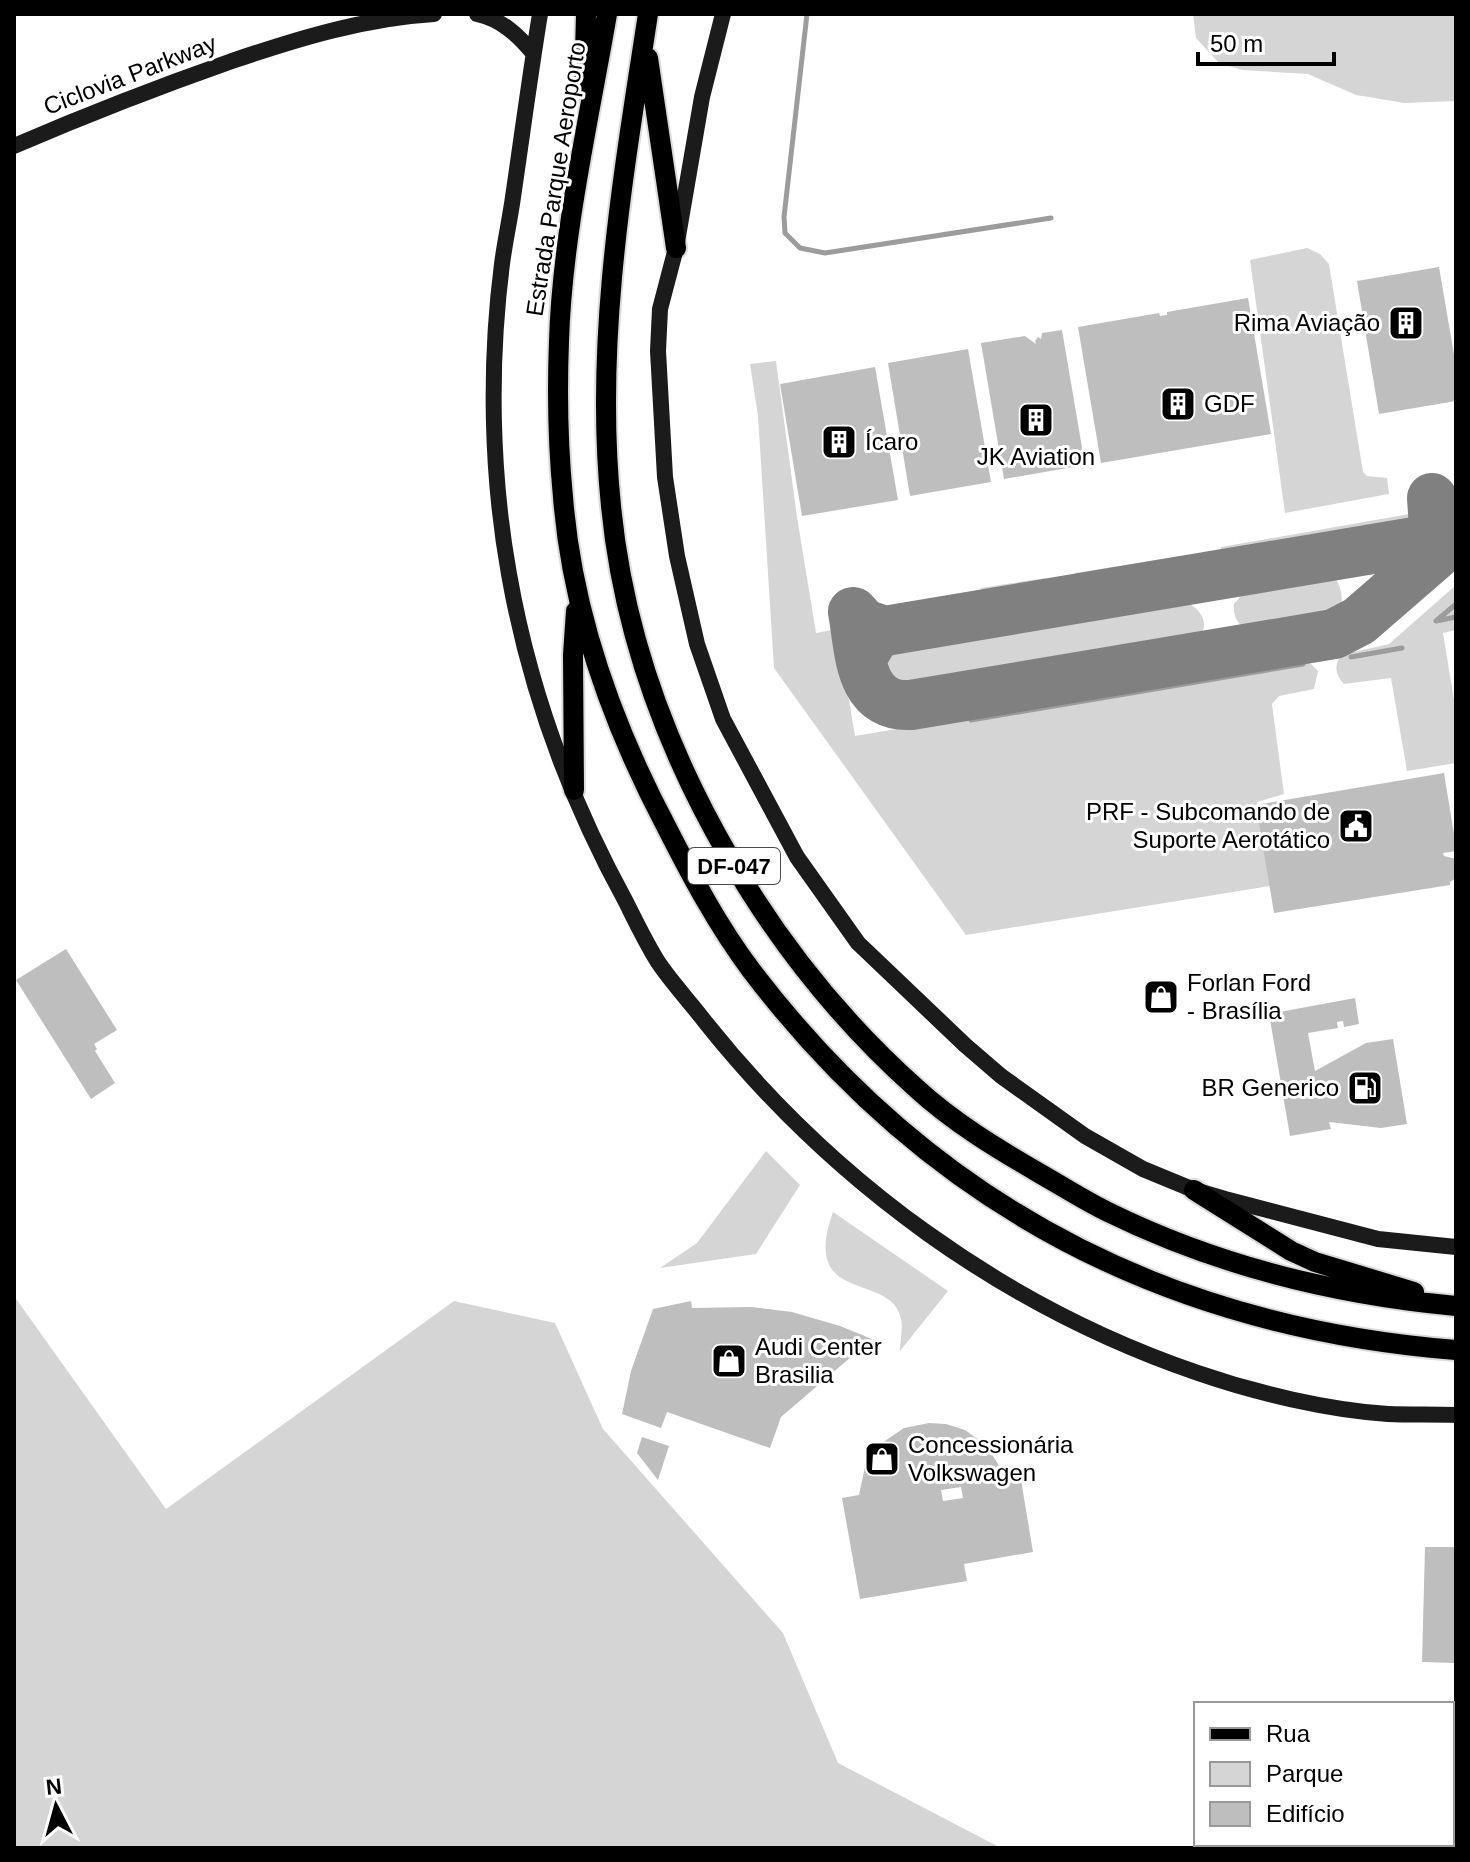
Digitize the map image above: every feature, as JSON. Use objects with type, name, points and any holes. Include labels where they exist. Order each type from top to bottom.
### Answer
[{"type":"main road","points":[[581,164],[586,14]]},
{"type":"main road","name":"Estrada Parque Aeroporto","points":[[607,14],[568,246],[559,338],[563,502],[587,632],[610,702],[646,788],[702,897],[749,968],[811,1043],[886,1118],[951,1172],[999,1202],[1080,1250],[1137,1276],[1238,1313],[1308,1329],[1416,1347],[1456,1350]]},
{"type":"main road","name":"DF-047","points":[[648,14],[616,242],[605,360],[605,433],[611,511],[622,577],[641,657],[664,726],[695,799],[738,873],[775,930],[857,1032],[918,1090],[981,1139],[1107,1212],[1252,1269],[1395,1301],[1456,1305]]},
{"type":"main road","points":[[644,36],[676,248]]},
{"type":"main road","points":[[574,790],[573,655],[577,587]]},
{"type":"main road","points":[[1194,1190],[1291,1251],[1315,1262],[1456,1305]]},
{"type":"street","name":"Ciclovia Parkway","points":[[14,146],[156,87],[275,47],[404,15],[434,14]]},
{"type":"street","points":[[477,14],[510,29],[533,53]]},
{"type":"street","points":[[540,14],[502,265],[494,396],[497,466],[508,573],[540,707],[600,855],[658,961],[777,1106],[823,1150],[929,1237],[1031,1298],[1110,1338],[1200,1374],[1266,1392],[1342,1407],[1393,1414],[1456,1415]]},
{"type":"street","points":[[723,14],[702,97],[676,248],[660,309],[658,351],[664,464],[677,556],[697,644],[723,719],[797,857],[858,943],[965,1045],[1085,1136],[1143,1169],[1194,1190],[1378,1239],[1456,1247]]},
{"type":"green space","points":[[1193,14],[1456,14],[1456,101],[1404,103],[1356,95],[1308,74],[1242,70],[1219,63],[1196,38]]},
{"type":"green space","points":[[1307,248],[1320,254],[1329,264],[1363,472],[1367,476],[1387,478],[1389,494],[1285,513],[1250,260]]},
{"type":"green space","points":[[776,361],[816,633],[837,629],[855,736],[1307,660],[1318,671],[1314,689],[1279,696],[1272,704],[1284,794],[1257,802],[1270,886],[966,935],[774,668],[758,416],[750,364]]},
{"type":"green space","points":[[1415,513],[1417,519],[1402,530],[1240,560],[1224,561],[1219,555],[1221,547]]},
{"type":"green space","points":[[1182,556],[1183,564],[1178,571],[1139,580],[1093,583],[1075,573]]},
{"type":"green space","points":[[1315,573],[1335,577],[1340,589],[1341,605],[1332,621],[1305,629],[1272,633],[1244,627],[1236,618],[1234,604],[1251,584]]},
{"type":"green space","points":[[1046,578],[1031,591],[1014,599],[997,599],[980,588]]},
{"type":"green space","points":[[1456,585],[1456,630],[1443,633],[1456,712],[1456,763],[1407,771],[1391,678],[1344,684],[1336,666],[1341,655],[1389,644]]},
{"type":"green space","points":[[1177,598],[1199,611],[1203,618],[1203,631],[1190,646],[1165,656],[907,692],[893,683],[889,675],[887,658],[894,649],[908,644]]},
{"type":"green space","points":[[766,1151],[800,1185],[756,1254],[660,1268],[697,1243]]},
{"type":"green space","points":[[833,1212],[948,1291],[900,1351],[902,1323],[894,1305],[882,1295],[837,1275],[828,1262],[826,1242]]},
{"type":"green space","points":[[14,1296],[166,1509],[454,1301],[555,1323],[603,1429],[783,1633],[838,1763],[1001,1848],[14,1848]]},
{"type":"building","name":"Rima Aviação","points":[[1439,267],[1456,366],[1456,401],[1379,414],[1357,281]]},
{"type":"building","name":"GDF","points":[[1248,298],[1271,434],[1101,463],[1078,327],[1159,313],[1160,316],[1167,315],[1167,312]]},
{"type":"building","name":"JK Aviation","points":[[1062,330],[1085,465],[1004,479],[981,343],[1025,336],[1036,344],[1042,333]]},
{"type":"building","points":[[968,349],[991,482],[910,496],[888,363]]},
{"type":"building","name":"Ícaro","points":[[875,367],[898,500],[802,516],[780,384]]},
{"type":"building","name":"PRF - Subcomando de Suporte Aerotático","points":[[1444,773],[1456,846],[1456,851],[1443,853],[1456,859],[1456,878],[1450,885],[1274,913],[1256,805]]},
{"type":"building","points":[[66,949],[117,1030],[94,1044],[95,1051],[115,1083],[91,1099],[16,980]]},
{"type":"building","points":[[1355,998],[1359,1024],[1344,1027],[1343,1021],[1337,1022],[1338,1028],[1308,1033],[1315,1071],[1366,1043],[1393,1039],[1407,1124],[1381,1128],[1329,1122],[1331,1129],[1290,1136],[1269,1014]]},
{"type":"building","points":[[691,1301],[692,1308],[751,1307],[792,1312],[872,1339],[781,1417],[770,1448],[667,1412],[661,1428],[622,1414],[631,1371],[653,1309]]},
{"type":"building","points":[[929,1423],[965,1430],[986,1445],[1002,1470],[1019,1468],[1033,1552],[964,1564],[967,1581],[860,1599],[842,1498],[859,1495],[865,1467],[882,1443],[904,1428]],"holes":[[[961,1487],[963,1498],[943,1501],[941,1490]]]},
{"type":"building","points":[[642,1437],[669,1446],[658,1480],[637,1453]]},
{"type":"building","points":[[1425,1547],[1456,1547],[1456,1663],[1422,1662]]},
{"type":"waterway","points":[[807,14],[784,217],[785,233],[800,248],[825,253],[1051,218]]},
{"type":"waterway","points":[[1456,604],[1436,621],[1456,617]]},
{"type":"waterway","points":[[1351,657],[1402,648]]},
{"type":"waterway","points":[[971,720],[1303,664]]},
{"type":"taxiway","points":[[1426,540],[1434,527],[1432,498]]},
{"type":"taxiway","points":[[863,656],[874,637],[885,631],[1456,535]]},
{"type":"taxiway","points":[[885,631],[864,624],[853,612],[860,659],[871,687],[881,697],[894,703],[911,705],[1334,634],[1359,621],[1456,537]]},
{"type":"place","name":"Rima Aviação","points":[[1406,323]]},
{"type":"place","name":"GDF","points":[[1178,404]]},
{"type":"place","name":"JK Aviation","points":[[1036,420]]},
{"type":"place","name":"Ícaro","points":[[839,442]]},
{"type":"place","name":"PRF - Subcomando de Suporte Aerotático","points":[[1356,826]]},
{"type":"place","name":"Forlan Ford - Brasília","points":[[1161,997]]},
{"type":"place","name":"BR Generico","points":[[1365,1088]]},
{"type":"place","name":"Audi Center Brasilia","points":[[729,1361]]},
{"type":"place","name":"Concessionária Volkswagen","points":[[882,1459]]}]
